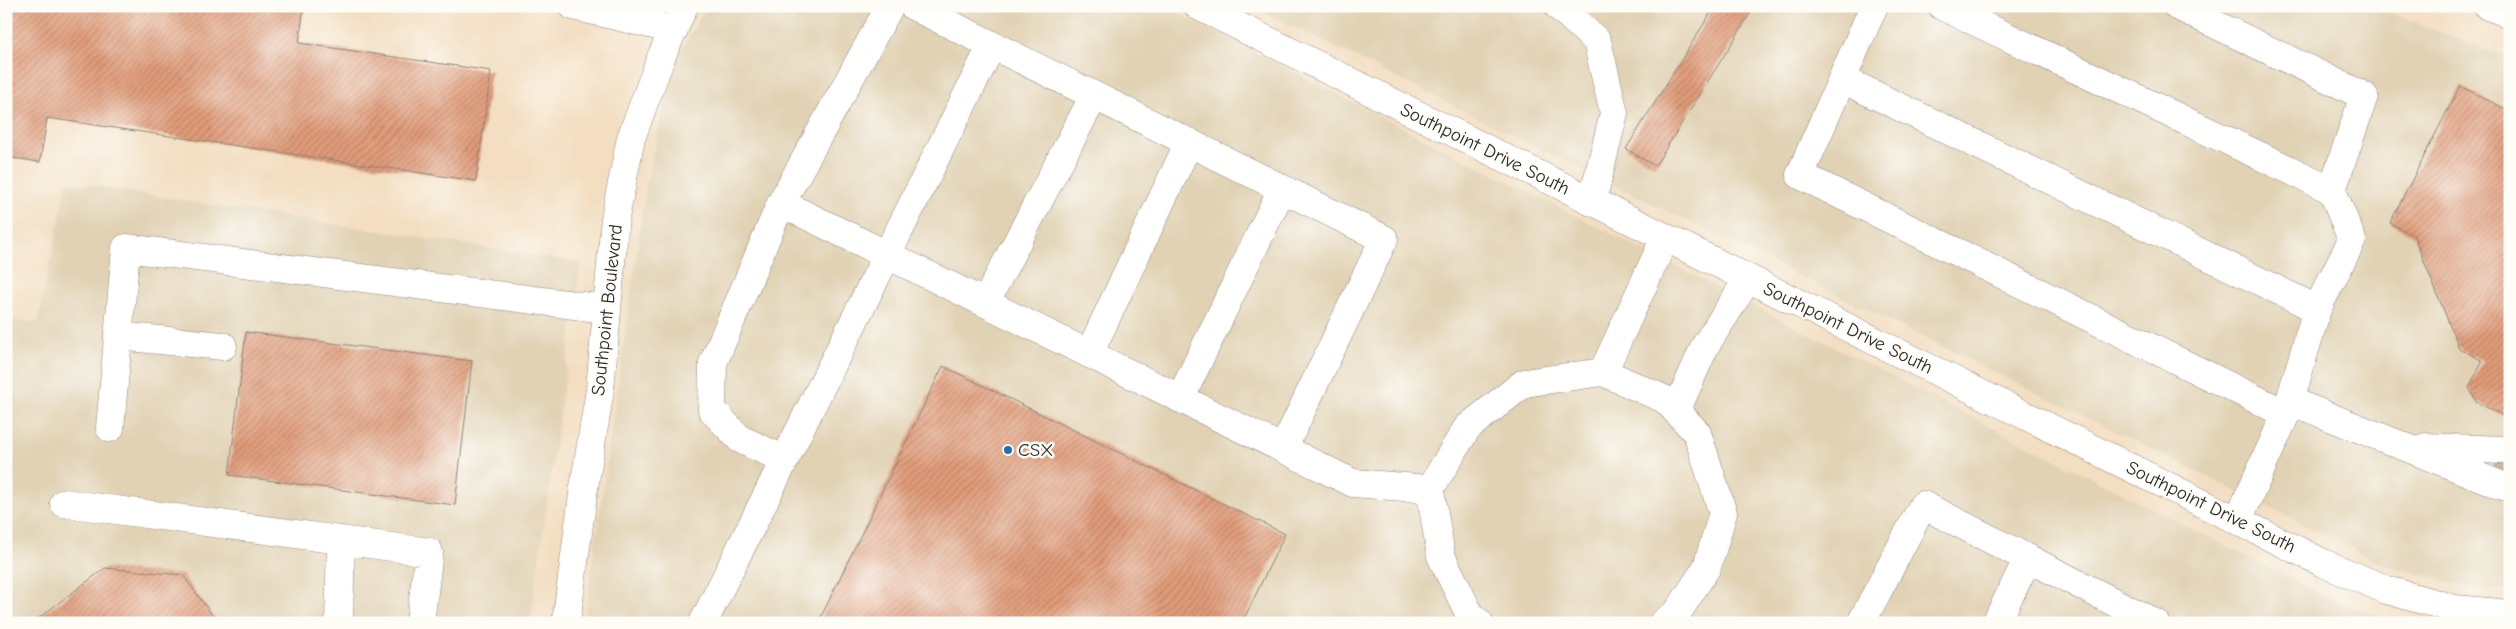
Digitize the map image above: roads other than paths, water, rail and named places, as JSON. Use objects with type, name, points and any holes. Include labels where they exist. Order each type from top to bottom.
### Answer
[{"type":"main road","points":[[574,6],[679,18]]},
{"type":"main road","points":[[784,460],[740,439],[712,410],[713,363],[780,204],[890,6]]},
{"type":"main road","points":[[913,6],[1384,239],[1283,449]]},
{"type":"main road","name":"Southpoint Drive South","points":[[1198,6],[2323,563],[2387,590],[2455,609],[2510,614]]},
{"type":"main road","points":[[1558,6],[1597,41],[1614,113],[1592,202]]},
{"type":"main road","points":[[1874,6],[1800,175],[2288,408],[2502,478],[2402,445]]},
{"type":"main road","points":[[1942,6],[2332,190]]},
{"type":"main road","points":[[2177,6],[2364,96],[2332,190],[2352,240],[2318,308],[2288,408],[2238,520]]},
{"type":"main road","points":[[2488,6],[2510,14]]},
{"type":"main road","name":"Southpoint Boulevard","points":[[566,623],[584,487],[600,390],[606,309],[616,218],[631,138],[662,55],[679,18]]},
{"type":"main road","points":[[703,623],[992,45]]},
{"type":"main road","points":[[1842,79],[2318,308]]},
{"type":"main road","points":[[984,303],[1094,96]]},
{"type":"main road","points":[[1089,354],[1189,142]]},
{"type":"main road","points":[[1180,399],[1282,188]]},
{"type":"main road","points":[[780,204],[1353,483],[1430,489]]},
{"type":"main road","points":[[1603,372],[1665,238]]},
{"type":"main road","points":[[110,428],[126,248],[606,309]]},
{"type":"main road","points":[[1676,412],[1705,346],[1748,279]]},
{"type":"main road","points":[[118,336],[222,346]]},
{"type":"main road","points":[[1479,623],[1470,615],[1441,556],[1430,489],[1467,428],[1524,383],[1603,372],[1666,400],[1697,433],[1723,513],[1707,567],[1677,613],[1663,623]]},
{"type":"main road","points":[[64,503],[430,552],[420,623]]},
{"type":"main road","points":[[1861,623],[1923,504],[2028,558],[2139,619]]},
{"type":"main road","points":[[339,623],[341,540]]},
{"type":"main road","points":[[1996,623],[2028,558]]},
{"type":"tunnel","points":[[2495,467],[2510,473]]},
{"type":"place","name":"CSX","points":[[1008,450]]}]
